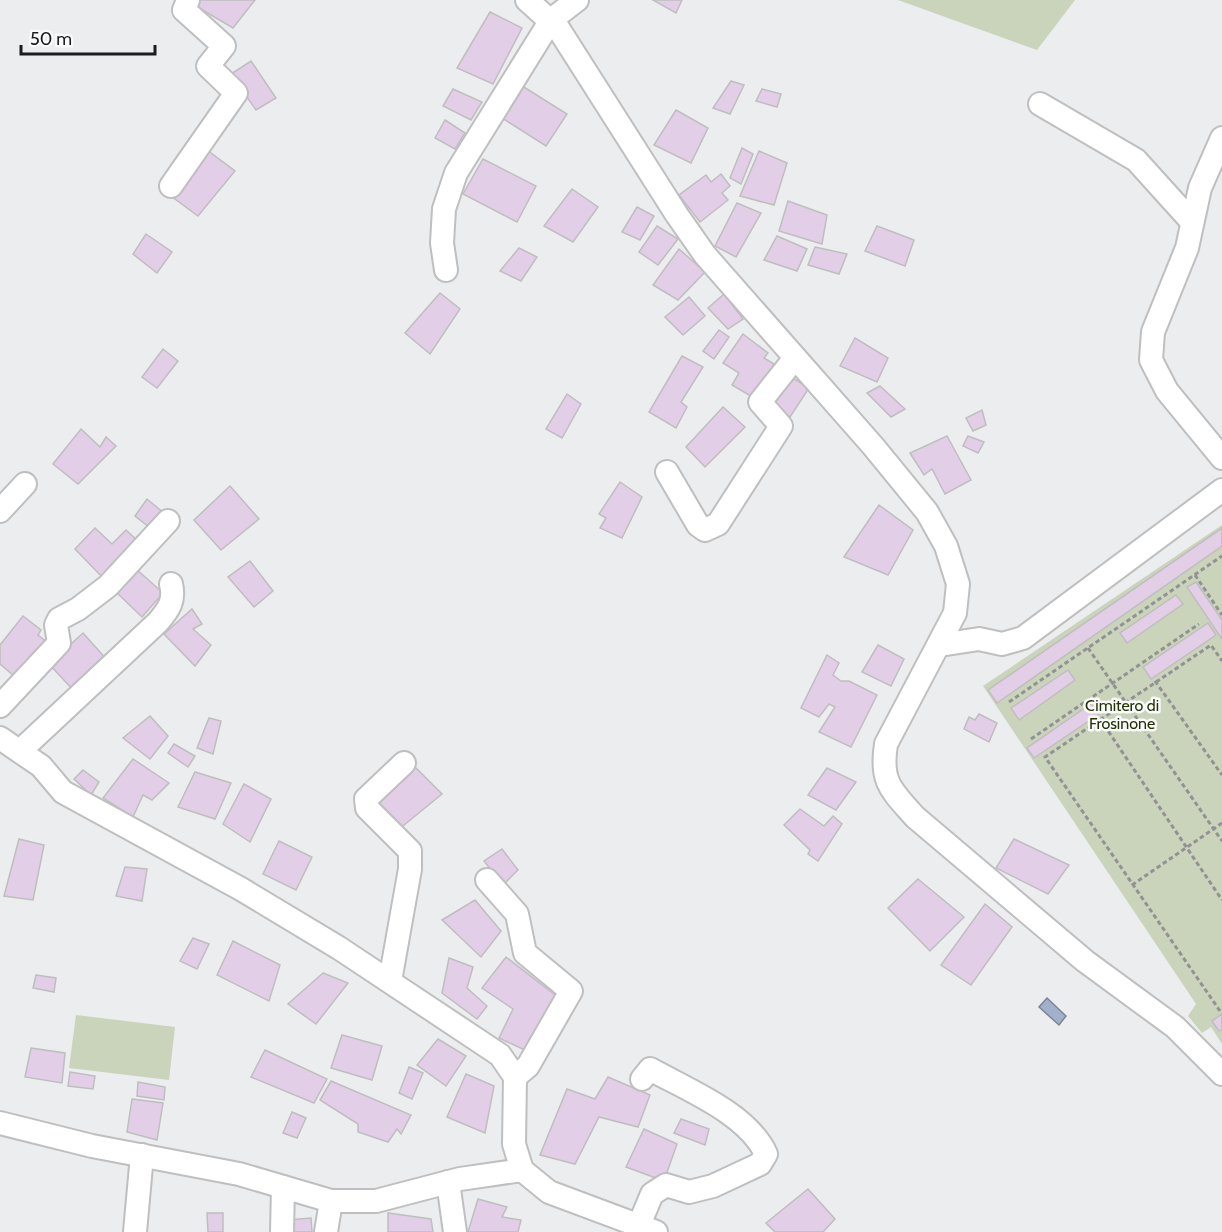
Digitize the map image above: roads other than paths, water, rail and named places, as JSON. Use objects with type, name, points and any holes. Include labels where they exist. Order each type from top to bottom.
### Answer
[{"type":"street","points":[[171,186],[236,93],[208,66],[224,46],[184,10],[188,0]]},
{"type":"street","points":[[527,0],[551,20],[705,255],[927,512],[946,546],[958,584],[956,613],[886,744],[882,767],[891,790],[915,818],[1085,961],[1176,1027],[1222,1074]]},
{"type":"street","points":[[446,270],[442,243],[444,210],[456,173],[551,20],[577,0]]},
{"type":"street","points":[[1040,104],[1136,160],[1191,222]]},
{"type":"street","points":[[1222,138],[1200,188],[1187,248],[1154,332],[1151,360],[1167,391],[1222,458]]},
{"type":"street","points":[[667,472],[698,525],[705,530],[718,524],[781,426],[760,402],[795,358]]},
{"type":"street","points":[[0,511],[25,484]]},
{"type":"street","points":[[940,645],[980,639],[1002,644],[1023,638],[1222,490]]},
{"type":"street","points":[[0,705],[59,643],[56,624],[59,619],[78,609],[108,586],[168,521]]},
{"type":"street","points":[[20,751],[158,622],[171,607],[173,594],[171,584]]},
{"type":"street","points":[[957,596],[969,623],[980,639]]},
{"type":"street","points":[[0,738],[41,766],[63,792],[84,806],[241,889],[390,981],[500,1055],[515,1077],[514,1144],[522,1170],[549,1192],[638,1228],[652,1194],[666,1185],[689,1192],[713,1186],[760,1164],[766,1154],[759,1139],[746,1125],[698,1095],[650,1069],[642,1079]]},
{"type":"street","points":[[390,981],[410,870],[410,851],[367,807],[366,799],[404,763]]},
{"type":"street","points":[[487,880],[517,914],[525,953],[571,991],[528,1066],[515,1077]]},
{"type":"street","points":[[0,1123],[238,1174],[331,1201],[376,1201],[448,1182],[522,1170]]},
{"type":"street","points":[[135,1232],[142,1155]]},
{"type":"street","points":[[448,1182],[454,1232]]},
{"type":"street","points":[[282,1187],[282,1232]]},
{"type":"street","points":[[326,1232],[331,1201]]},
{"type":"water","points":[[1047,998],[1066,1016],[1059,1025],[1039,1007]]},
{"type":"park label","name":"Cimitero di Frosinone","points":[[1122,714]]}]
